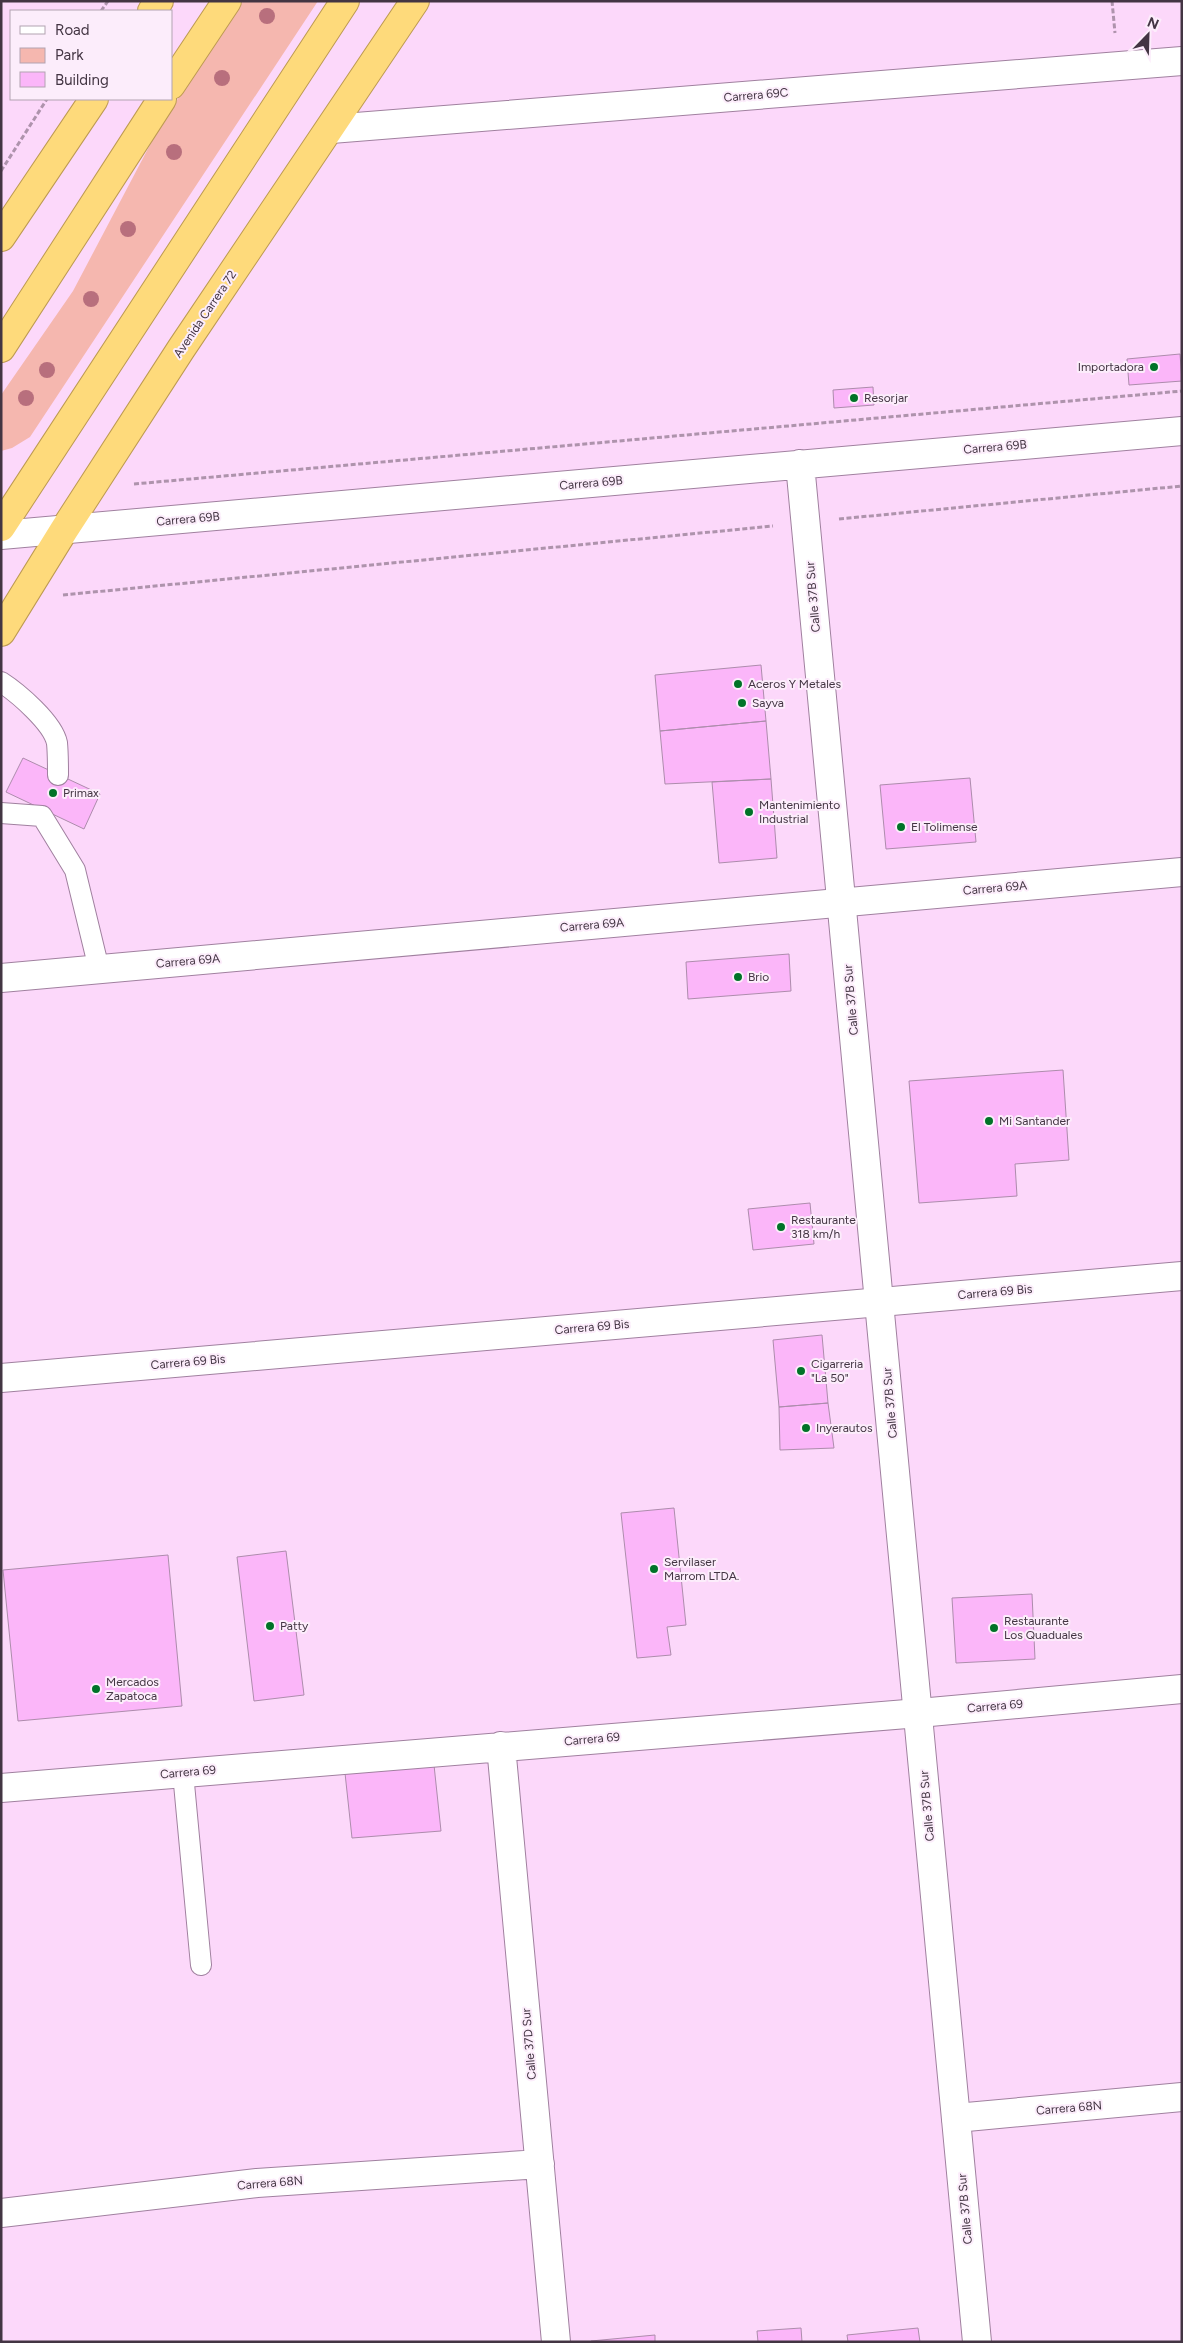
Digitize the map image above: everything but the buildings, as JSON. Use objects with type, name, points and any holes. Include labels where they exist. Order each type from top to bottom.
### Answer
[{"type":"highway","points":[[172,83],[226,1]]},
{"type":"highway","points":[[1,527],[345,1]]},
{"type":"highway","name":"Avenida Carrera 72","points":[[1,632],[64,530],[181,349],[415,1]]},
{"type":"highway","points":[[1,238],[93,100]]},
{"type":"highway","points":[[1,348],[161,100]]},
{"type":"street","name":"Carrera 69C","points":[[330,129],[1182,61]]},
{"type":"street","name":"Carrera 69B","points":[[1,536],[1182,431]]},
{"type":"street","name":"Calle 37B Sur","points":[[800,464],[977,2342]]},
{"type":"street","name":"Carrera 69A","points":[[1,978],[1182,872]]},
{"type":"street","name":"Carrera 69 Bis","points":[[1,1378],[1182,1276]]},
{"type":"street","name":"Carrera 69","points":[[1,1788],[919,1713],[1182,1689]]},
{"type":"street","name":"Calle 37D Sur","points":[[501,1746],[556,2342]]},
{"type":"street","name":"Carrera 68N","points":[[956,2118],[1182,2097]]},
{"type":"street","name":"Carrera 68N","points":[[1,2213],[257,2183],[540,2164]]},
{"type":"lane","points":[[1,682],[25,699],[41,718],[56,741],[58,775]]},
{"type":"lane","points":[[1,813],[44,813],[75,870],[99,969]]},
{"type":"lane","points":[[182,1773],[201,1966]]},
{"type":"path","points":[[1,171],[46,100]]},
{"type":"path","points":[[143,484],[1182,391]]},
{"type":"path","points":[[72,594],[1182,486]]},
{"type":"green space","points":[[243,1],[318,1],[30,437],[12,448],[1,451],[1,395],[73,291],[161,124]]},
{"type":"place","name":"Importadora","points":[[1154,367]]},
{"type":"place","name":"Resorjar","points":[[854,398]]},
{"type":"place","name":"Aceros Y Metales","points":[[738,684]]},
{"type":"place","name":"Sayva","points":[[742,703]]},
{"type":"place","name":"Primax","points":[[53,793]]},
{"type":"place","name":"Mantenimiento Industrial","points":[[749,812]]},
{"type":"place","name":"El Tolimense","points":[[901,827]]},
{"type":"place","name":"Brio","points":[[738,977]]},
{"type":"place","name":"Mi Santander","points":[[989,1121]]},
{"type":"place","name":"Restaurante 318 km/h","points":[[781,1227]]},
{"type":"place","name":"Cigarreria \"La 50\"","points":[[801,1371]]},
{"type":"place","name":"Inyerautos","points":[[806,1428]]},
{"type":"place","name":"Servilaser Marrom LTDA.","points":[[654,1569]]},
{"type":"place","name":"Patty","points":[[270,1626]]},
{"type":"place","name":"Restaurante Los Quaduales","points":[[994,1628]]},
{"type":"place","name":"Mercados Zapatoca","points":[[96,1689]]}]
